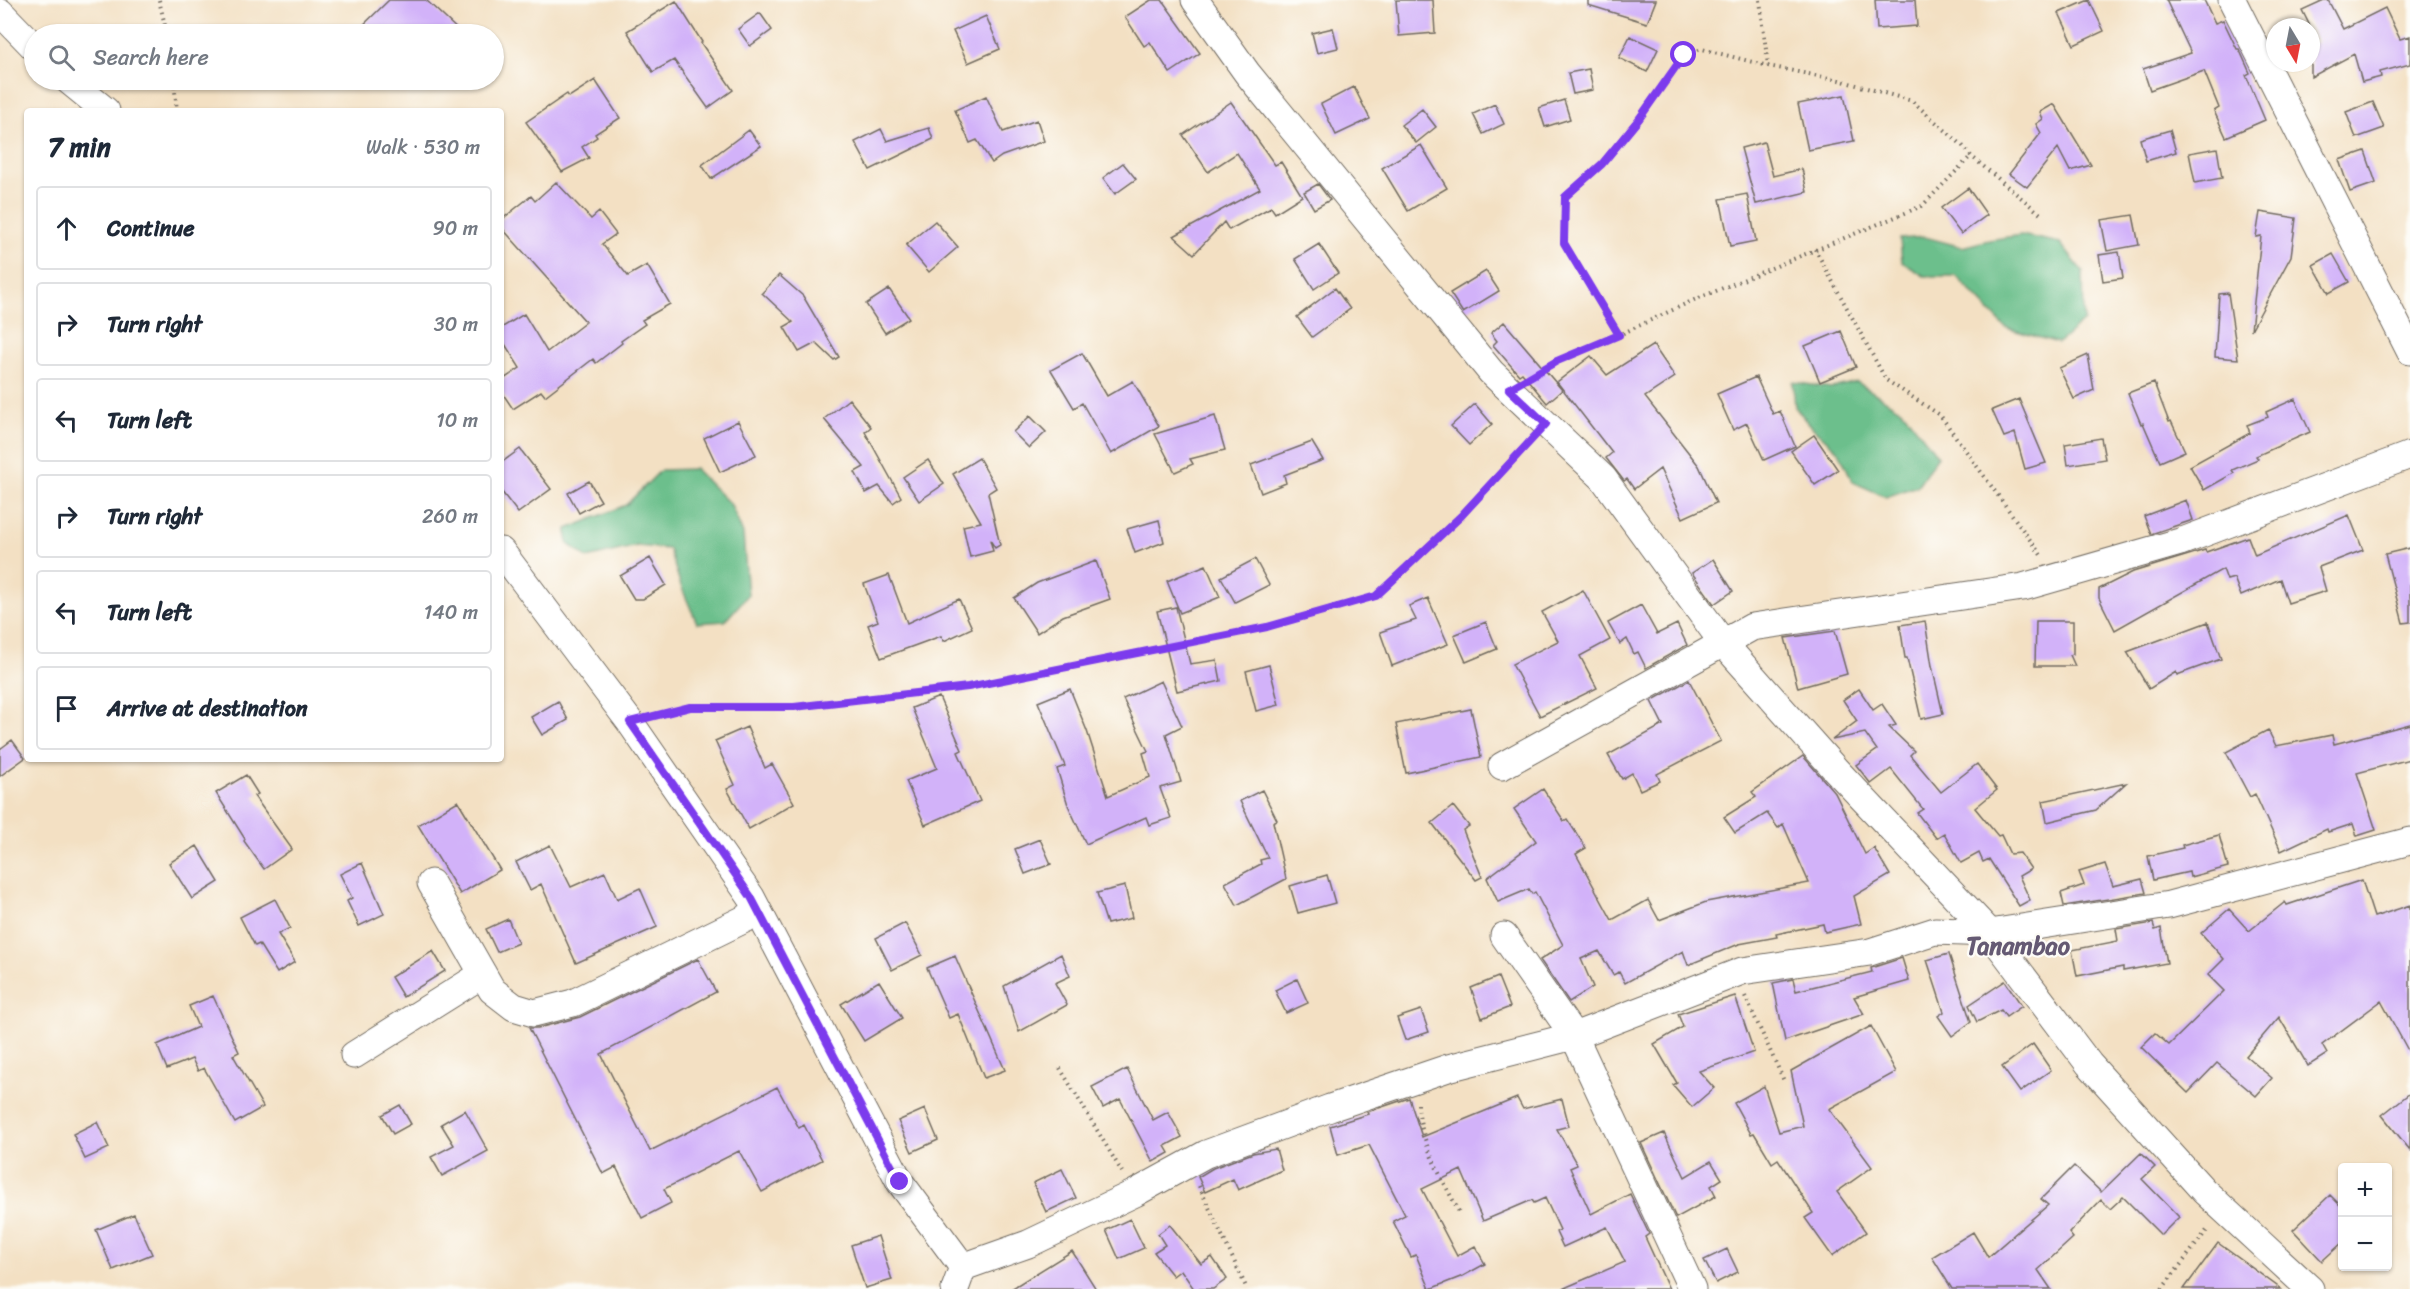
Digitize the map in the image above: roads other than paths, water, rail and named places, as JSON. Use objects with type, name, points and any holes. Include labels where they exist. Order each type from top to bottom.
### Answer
[{"type":"street","points":[[1195,0],[1247,73],[1491,372],[1603,478],[1723,643],[1834,769],[1990,933],[2089,1064],[2223,1209],[2310,1289]]},
{"type":"street","points":[[2232,0],[2410,351]]},
{"type":"street","points":[[0,12],[24,37]]},
{"type":"street","points":[[0,33],[24,49]]},
{"type":"street","points":[[80,90],[102,108]]},
{"type":"street","points":[[1502,766],[1752,627],[2023,587],[2180,542],[2410,455]]},
{"type":"street","points":[[504,555],[630,722],[751,897],[900,1182],[959,1278],[1135,1193],[1206,1154],[1448,1068],[1574,1036],[1735,974],[1870,952],[1935,932],[1990,933],[2169,905],[2410,841]]},
{"type":"street","points":[[431,883],[492,990],[514,1007],[534,1013],[573,1003],[759,912]]},
{"type":"street","points":[[1504,936],[1574,1036],[1692,1289]]},
{"type":"street","points":[[354,1055],[483,974]]},
{"type":"district","name":"Tanambao","points":[[2018,946]]}]
